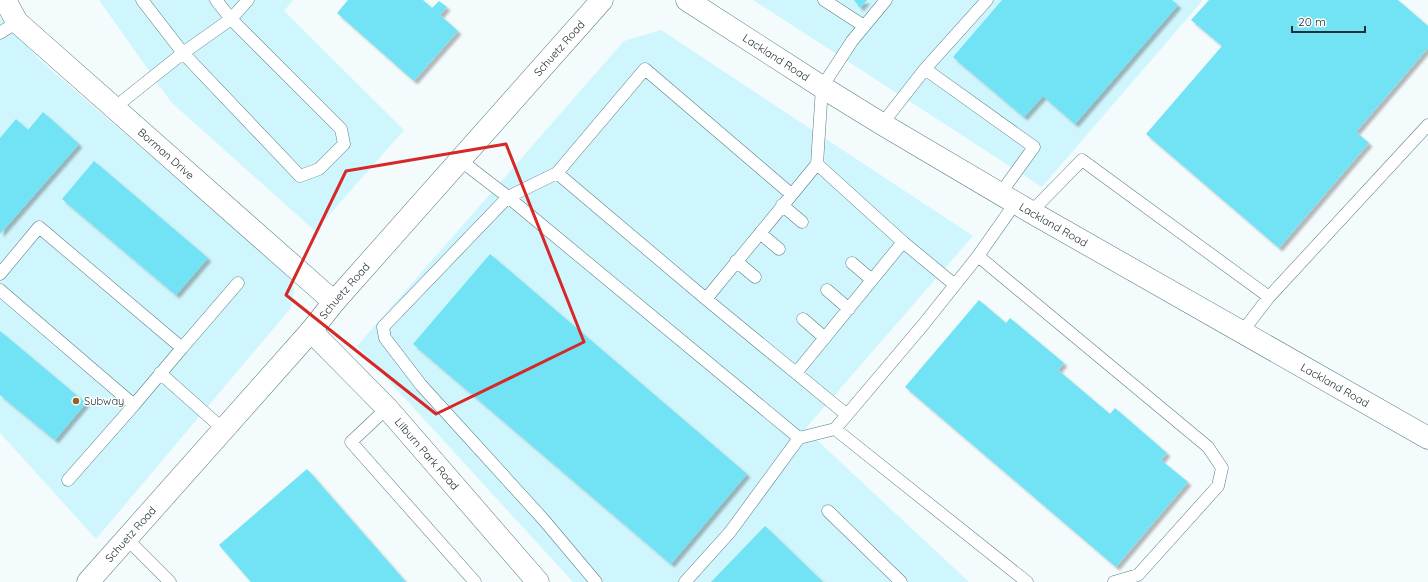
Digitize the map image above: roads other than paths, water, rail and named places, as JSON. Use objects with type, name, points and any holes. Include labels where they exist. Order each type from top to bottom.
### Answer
[{"type":"street","name":"Borman Drive","points":[[5,0],[8,28],[114,108],[334,302]]},
{"type":"street","name":"Schuetz Road","points":[[88,582],[602,0]]},
{"type":"street","name":"Lackland Road","points":[[687,0],[822,88],[882,124],[1015,202],[1428,438]]},
{"type":"street","name":"Lilburn Park Road","points":[[311,331],[387,408],[538,582]]},
{"type":"lane","points":[[142,0],[183,53],[300,176],[319,169],[344,144],[342,129],[230,19],[216,0]]},
{"type":"lane","points":[[114,108],[183,53],[230,19],[248,0]]},
{"type":"lane","points":[[824,0],[864,26]]},
{"type":"lane","points":[[706,299],[817,164],[822,88],[852,41],[886,0]]},
{"type":"lane","points":[[882,124],[925,69],[987,0]]},
{"type":"lane","points":[[596,582],[543,519],[421,385],[385,338],[383,327],[508,197],[557,173],[645,69],[791,194]]},
{"type":"lane","points":[[685,582],[730,532],[799,438],[835,429],[923,325],[978,256],[1015,202],[1034,147],[925,69]]},
{"type":"lane","points":[[1242,332],[1269,298],[1428,125]]},
{"type":"lane","points":[[460,160],[508,197],[799,438]]},
{"type":"lane","points":[[1015,202],[1082,160],[1269,298]]},
{"type":"lane","points":[[817,164],[903,242],[955,285]]},
{"type":"lane","points":[[557,173],[706,299],[847,415]]},
{"type":"lane","points":[[782,205],[802,222]]},
{"type":"lane","points":[[0,274],[39,227],[182,348]]},
{"type":"lane","points":[[760,233],[779,249]]},
{"type":"lane","points":[[796,373],[903,242]]},
{"type":"lane","points":[[978,256],[1208,447],[1222,468],[1218,486],[1138,576],[1114,582]]},
{"type":"lane","points":[[736,262],[754,277]]},
{"type":"lane","points":[[852,263],[872,280]]},
{"type":"lane","points":[[68,480],[238,283]]},
{"type":"lane","points":[[0,290],[134,405]]},
{"type":"lane","points":[[827,290],[849,309]]},
{"type":"lane","points":[[803,319],[824,338]]},
{"type":"lane","points":[[160,373],[223,429]]},
{"type":"lane","points":[[387,408],[351,442],[476,582]]},
{"type":"lane","points":[[835,429],[1027,582]]},
{"type":"lane","points":[[828,511],[901,582]]},
{"type":"lane","points":[[126,538],[170,582]]},
{"type":"place","name":"Subway","points":[[76,401]]}]
